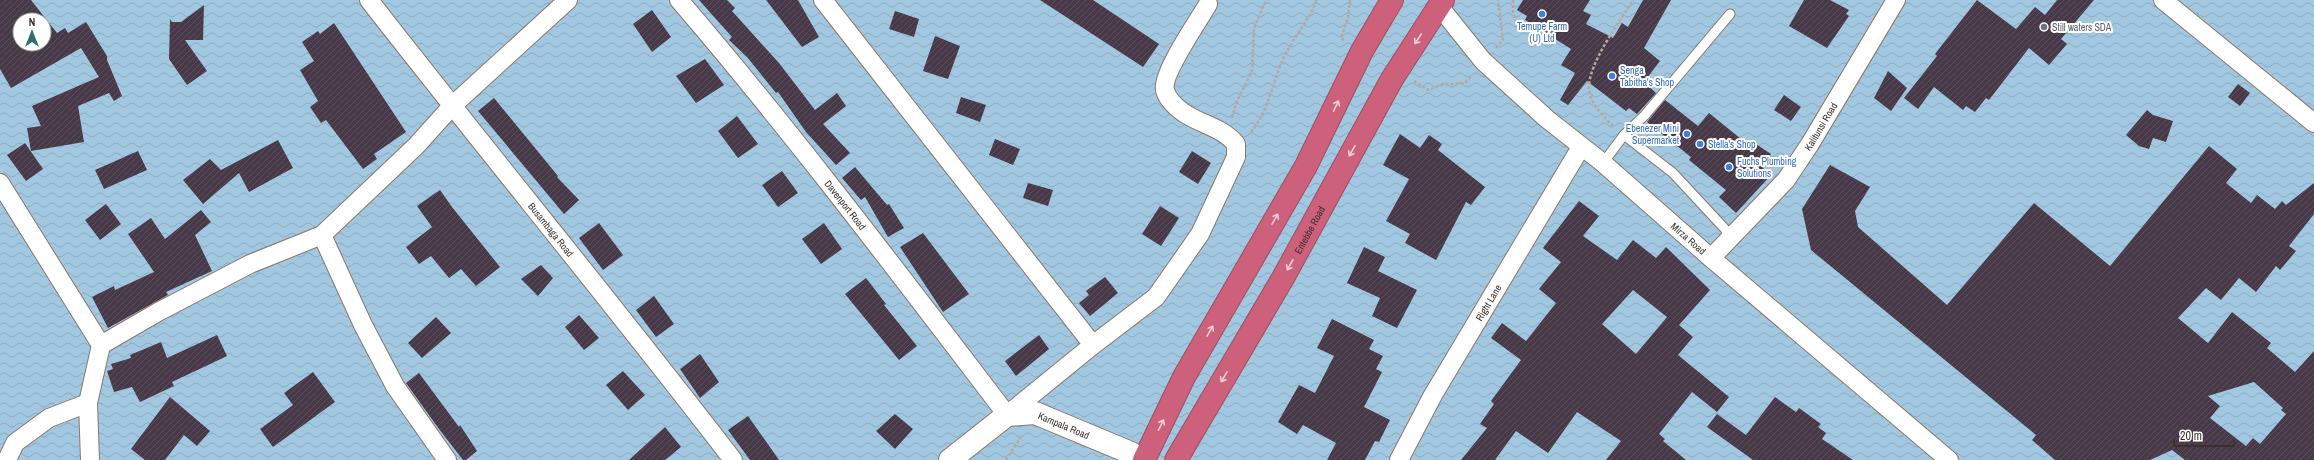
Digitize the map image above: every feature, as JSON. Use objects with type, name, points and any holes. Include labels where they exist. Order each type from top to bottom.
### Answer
[{"type":"highway","points":[[1144,460],[1184,377],[1306,166],[1362,51],[1392,0]]},
{"type":"highway","name":"Entebbe Road","points":[[1176,460],[1283,278],[1392,79],[1439,2]]},
{"type":"main road","name":"Kampala Road","points":[[1007,415],[1035,413],[1131,453],[1140,460]]},
{"type":"main road","points":[[950,460],[1007,415]]},
{"type":"street","name":"Busambaga Road","points":[[369,0],[452,106],[638,336],[733,460]]},
{"type":"street","points":[[101,345],[158,312],[250,264],[322,235],[416,146],[452,106],[568,0]]},
{"type":"street","name":"Davenport Road","points":[[679,0],[738,69],[863,227],[1007,415]]},
{"type":"street","points":[[823,0],[1093,345]]},
{"type":"street","name":"Kalitunsi Road","points":[[1711,258],[1730,240],[1786,180],[1896,0]]},
{"type":"street","points":[[2163,0],[2314,123]]},
{"type":"street","name":"Mirza Road","points":[[1439,2],[1483,61],[1581,147],[1603,163],[1711,258],[1949,460]]},
{"type":"street","points":[[1007,415],[1093,345],[1156,297],[1200,234],[1236,157],[1232,141],[1184,113],[1172,102],[1165,90],[1167,75],[1208,4]]},
{"type":"street","name":"Right Lane","points":[[1399,460],[1433,395],[1581,147]]},
{"type":"street","points":[[0,183],[101,345],[88,403],[90,460]]},
{"type":"street","points":[[322,235],[363,325],[395,386],[448,460]]},
{"type":"street","points":[[7,460],[15,443],[49,418],[88,403]]},
{"type":"lane","points":[[1603,163],[1624,135],[1645,115],[1730,14]]},
{"type":"lane","points":[[1624,135],[1673,173],[1725,229],[1730,240]]},
{"type":"path","points":[[1232,141],[1236,103],[1252,71],[1254,28],[1266,0]]},
{"type":"path","points":[[1232,141],[1252,131],[1264,113],[1284,56],[1310,18],[1318,0]]},
{"type":"path","points":[[1513,0],[1513,13],[1518,27]]},
{"type":"path","points":[[1624,135],[1605,118],[1590,97],[1589,89],[1594,65],[1633,0]]},
{"type":"water","points":[[0,0],[2314,0],[2314,460],[0,460]]},
{"type":"building","points":[[0,0],[31,0],[40,12],[12,12],[12,52],[52,52],[52,27],[57,33],[65,28],[68,33],[86,22],[107,56],[107,60],[122,96],[114,101],[109,93],[78,106],[84,142],[31,151],[27,128],[41,126],[32,106],[99,77],[81,48],[11,88],[0,69]]},
{"type":"building","points":[[699,0],[727,0],[735,8],[732,11],[779,63],[815,110],[837,93],[846,106],[823,124],[850,153],[836,165],[806,132],[778,92],[776,93],[747,57],[729,40],[732,37]]},
{"type":"building","points":[[766,0],[798,0],[819,37],[802,47]]},
{"type":"building","points":[[1040,0],[1093,0],[1159,44],[1143,67]]},
{"type":"building","points":[[1523,0],[1590,0],[1583,11],[1591,15],[1586,24],[1613,38],[1622,23],[1628,27],[1643,0],[1671,0],[1644,48],[1660,61],[1644,82],[1656,93],[1637,114],[1629,108],[1626,111],[1587,81],[1568,105],[1560,100],[1575,73],[1561,65],[1571,49],[1525,20],[1527,16],[1517,10]]},
{"type":"building","points":[[1804,0],[1830,0],[1849,10],[1846,14],[1849,16],[1827,48],[1789,26]]},
{"type":"building","points":[[1977,0],[2016,29],[2035,7],[2045,15],[2057,0],[2094,0],[2061,39],[2067,44],[2049,65],[2029,48],[1989,100],[1986,98],[1975,112],[1966,106],[1963,110],[1934,87],[1918,109],[1904,98],[1937,56],[1935,54]]},
{"type":"building","points":[[204,5],[203,40],[185,40],[207,71],[187,85],[169,59],[170,19],[172,22],[181,22]]},
{"type":"building","points":[[652,10],[671,37],[652,52],[633,24]]},
{"type":"building","points":[[895,11],[919,19],[914,37],[889,29]]},
{"type":"building","points":[[334,23],[406,132],[374,154],[377,159],[363,169],[326,120],[321,123],[310,107],[318,101],[300,70],[314,61],[302,42],[318,31],[320,34]]},
{"type":"building","points":[[935,36],[960,46],[948,79],[923,71]]},
{"type":"building","points":[[705,59],[724,85],[696,103],[676,76]]},
{"type":"building","points":[[1888,71],[1907,88],[1891,111],[1874,98]]},
{"type":"building","points":[[2238,84],[2250,93],[2240,106],[2228,97]]},
{"type":"building","points":[[1784,95],[1801,107],[1791,121],[1774,110]]},
{"type":"building","points":[[961,97],[986,105],[980,122],[956,113]]},
{"type":"building","points":[[494,98],[558,176],[557,177],[579,200],[564,214],[478,111]]},
{"type":"building","points":[[1665,100],[1698,126],[1709,113],[1752,148],[1756,144],[1771,154],[1762,167],[1771,175],[1736,213],[1719,197],[1726,190],[1689,160],[1691,157],[1647,122]]},
{"type":"building","points":[[2147,110],[2153,115],[2173,121],[2166,142],[2153,138],[2149,149],[2139,146],[2126,135]]},
{"type":"building","points":[[737,116],[758,144],[738,158],[718,131]]},
{"type":"building","points":[[1400,134],[1420,148],[1429,135],[1442,144],[1438,150],[1485,187],[1471,205],[1466,202],[1436,260],[1405,243],[1410,234],[1386,221],[1409,179],[1383,165]]},
{"type":"building","points":[[995,139],[1020,149],[1013,165],[989,155]]},
{"type":"building","points":[[278,140],[293,168],[249,192],[239,173],[203,204],[183,180],[210,159],[221,170]]},
{"type":"building","points":[[25,143],[43,169],[26,181],[7,155]]},
{"type":"building","points":[[2209,146],[2237,169],[2226,183],[2251,203],[2257,195],[2275,209],[2282,201],[2286,205],[2314,183],[2314,214],[2289,246],[2296,251],[2280,270],[2276,266],[2256,292],[2239,278],[2221,300],[2206,288],[2178,318],[2208,343],[2232,312],[2271,343],[2267,348],[2295,372],[2314,351],[2314,460],[2185,460],[2172,450],[2150,460],[2055,460],[2032,440],[2036,435],[1811,250],[1802,209],[1830,165],[1870,187],[1855,211],[1858,227],[1947,305],[2034,203],[2110,266]],"holes":[[[2254,382],[2283,408],[2281,410],[2286,414],[2260,444],[2253,438],[2246,446],[2210,418],[2220,406],[2208,396]]]},
{"type":"building","points":[[138,151],[147,170],[104,189],[95,170]]},
{"type":"building","points":[[1192,151],[1211,163],[1198,184],[1179,172]]},
{"type":"building","points":[[855,167],[887,205],[889,204],[904,228],[888,237],[865,197],[861,200],[842,178]]},
{"type":"building","points":[[782,171],[798,193],[778,207],[762,185]]},
{"type":"building","points":[[1028,183],[1053,190],[1048,206],[1023,198]]},
{"type":"building","points":[[440,190],[500,267],[476,286],[461,269],[449,278],[431,256],[419,264],[406,247],[432,227],[417,206]]},
{"type":"building","points":[[1579,201],[1599,216],[1583,236],[1617,260],[1633,240],[1656,258],[1666,247],[1710,290],[1679,325],[1693,337],[1678,355],[1729,397],[1717,412],[1692,392],[1659,434],[1665,439],[1663,441],[1686,460],[1606,460],[1621,441],[1577,412],[1548,453],[1516,431],[1495,460],[1461,460],[1487,428],[1480,424],[1494,404],[1491,401],[1521,360],[1491,338],[1502,323],[1526,341],[1556,303],[1539,289],[1561,262],[1543,248]],"holes":[[[1633,290],[1667,317],[1636,354],[1602,324]]]},
{"type":"building","points":[[106,204],[121,224],[100,240],[85,220]]},
{"type":"building","points":[[1160,206],[1179,218],[1161,246],[1142,234]]},
{"type":"building","points":[[201,210],[211,222],[195,235],[212,271],[166,292],[168,295],[108,328],[92,297],[114,286],[115,290],[154,272],[128,234],[151,218],[165,239]]},
{"type":"building","points":[[599,223],[623,255],[603,270],[579,238]]},
{"type":"building","points":[[824,223],[842,249],[821,264],[802,239]]},
{"type":"building","points":[[923,233],[969,294],[943,312],[900,247]]},
{"type":"building","points":[[1364,247],[1385,257],[1378,271],[1417,290],[1397,328],[1372,316],[1380,298],[1347,283]]},
{"type":"building","points":[[541,265],[553,278],[538,296],[521,279]]},
{"type":"building","points":[[1105,277],[1118,293],[1090,316],[1079,303],[1089,295],[1086,291]]},
{"type":"building","points":[[866,278],[886,304],[884,305],[917,346],[899,360],[845,294]]},
{"type":"building","points":[[654,296],[674,324],[656,337],[636,310]]},
{"type":"building","points":[[579,315],[599,338],[584,350],[565,327]]},
{"type":"building","points":[[436,317],[451,333],[422,358],[408,343]]},
{"type":"building","points":[[1332,319],[1374,340],[1369,349],[1383,356],[1376,369],[1382,372],[1364,407],[1390,420],[1379,442],[1375,441],[1365,460],[1327,460],[1336,443],[1303,425],[1297,434],[1278,422],[1299,385],[1315,393],[1334,356],[1317,348]]},
{"type":"building","points":[[217,335],[227,356],[172,382],[174,386],[140,402],[132,387],[114,392],[107,371],[113,369],[111,364],[131,358],[130,355],[161,342],[167,358]]},
{"type":"building","points":[[1039,335],[1049,349],[1016,376],[1005,361]]},
{"type":"building","points":[[700,354],[719,382],[700,398],[680,369]]},
{"type":"building","points":[[623,371],[645,395],[628,410],[606,385]]},
{"type":"building","points":[[313,372],[335,402],[273,447],[260,429],[293,405],[284,393]]},
{"type":"building","points":[[419,373],[459,427],[460,425],[477,451],[466,460],[463,460],[406,383]]},
{"type":"building","points":[[170,397],[210,431],[197,446],[184,435],[165,460],[145,460],[131,449]]},
{"type":"building","points":[[1775,397],[1796,412],[1799,408],[1821,424],[1818,427],[1826,433],[1822,439],[1853,460],[1753,460],[1707,427],[1717,414],[1746,435]]},
{"type":"building","points":[[895,414],[913,429],[895,449],[876,431]]},
{"type":"building","points":[[748,416],[779,460],[750,460],[728,430]]},
{"type":"building","points":[[665,427],[681,447],[665,460],[629,460]]},
{"type":"place","name":"Temupe Farm (U) Ltd","points":[[1542,14]]},
{"type":"place","name":"Still waters SDA","points":[[2044,27]]},
{"type":"place","name":"Senga Tabitha's Shop","points":[[1612,76]]},
{"type":"place","name":"Ebenezer Mini Supermarket","points":[[1687,134]]},
{"type":"place","name":"Stella's Shop","points":[[1700,144]]},
{"type":"place","name":"Fuchs Plumbing Solutions","points":[[1729,167]]}]
